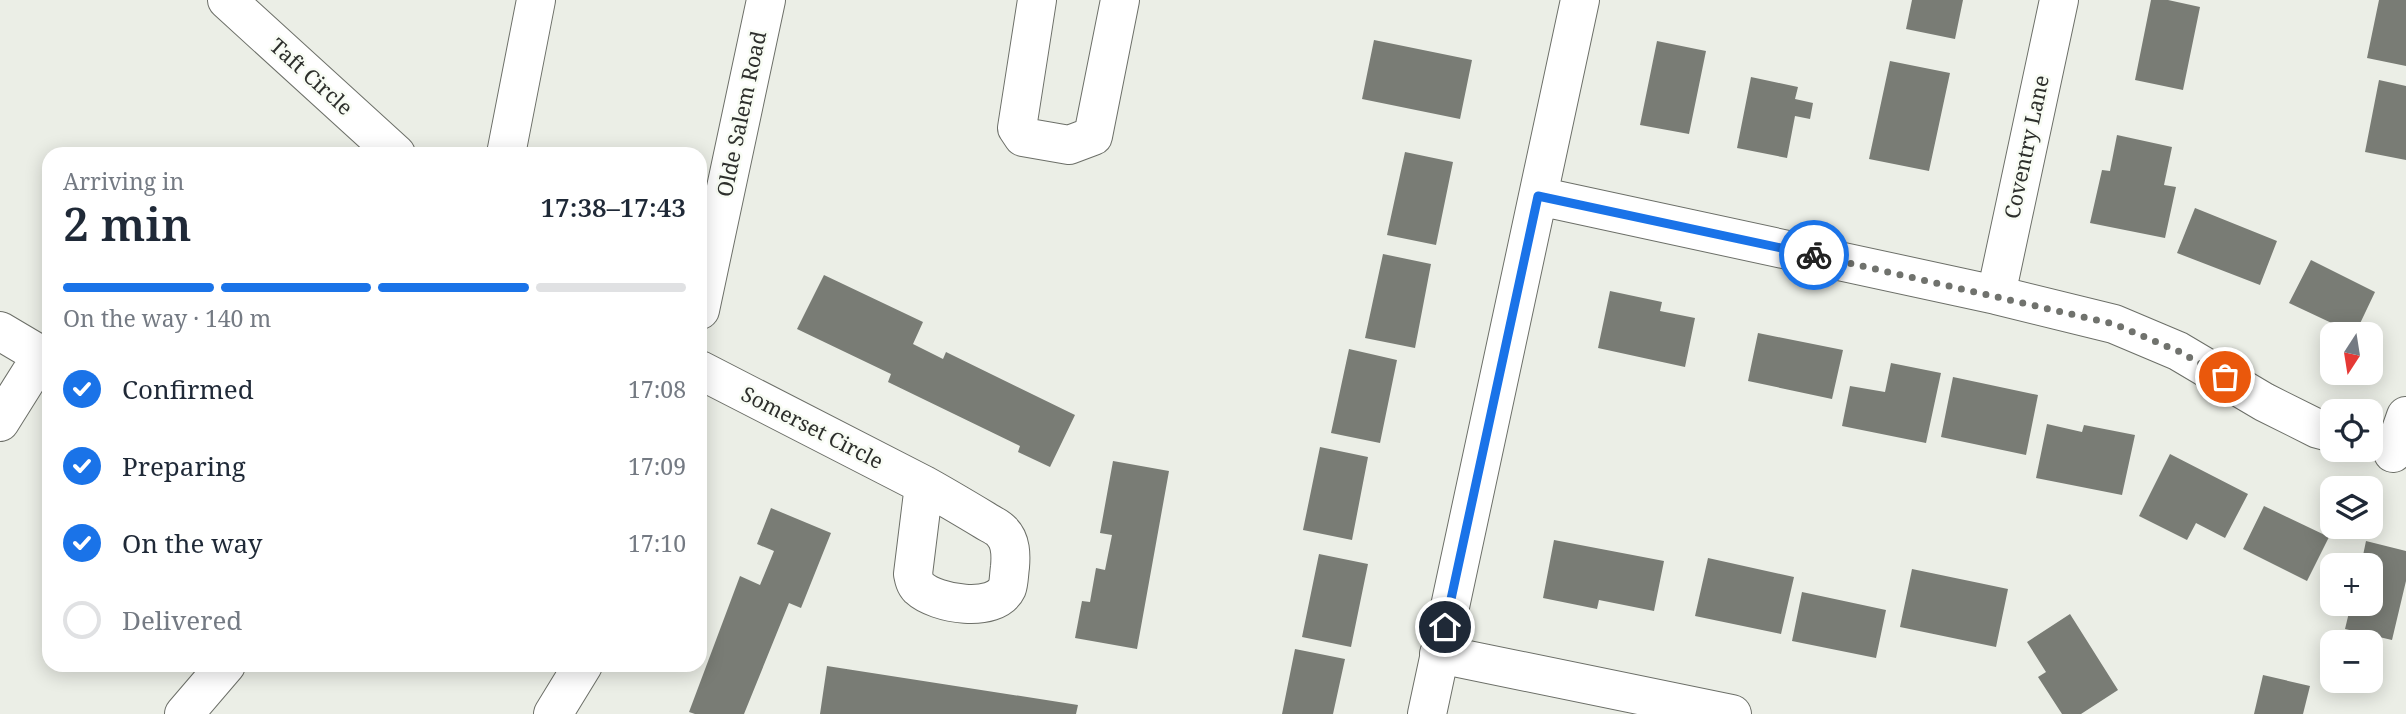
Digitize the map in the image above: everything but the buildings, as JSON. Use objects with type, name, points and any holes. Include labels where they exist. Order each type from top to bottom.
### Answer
[{"type":"street","name":"Taft Circle","points":[[227,0],[388,147]]},
{"type":"street","points":[[507,147],[536,0]]},
{"type":"street","name":"Olde Salem Road","points":[[707,277],[766,0]]},
{"type":"street","points":[[1037,0],[1017,128],[1023,137],[1069,145],[1093,136],[1120,0]]},
{"type":"street","name":"Coventry Lane","points":[[1996,295],[2059,0]]},
{"type":"street","points":[[1427,714],[1538,196],[1571,2]]},
{"type":"street","points":[[1538,196],[1996,295],[2114,324],[2147,336],[2225,377],[2264,402],[2320,427]]},
{"type":"street","points":[[0,331],[42,356]]},
{"type":"street","points":[[0,422],[42,362]]},
{"type":"street","name":"Somerset Circle","points":[[707,374],[924,485]]},
{"type":"street","points":[[2390,451],[2406,416]]},
{"type":"street","points":[[1439,654],[1732,714]]},
{"type":"street","points":[[184,714],[220,672]]},
{"type":"street","points":[[554,714],[579,672]]},
{"type":"way so far","points":[[1814,255],[2114,324],[2147,336],[2225,377]]},
{"type":"route","points":[[1445,627],[1538,196],[1814,255]]}]
